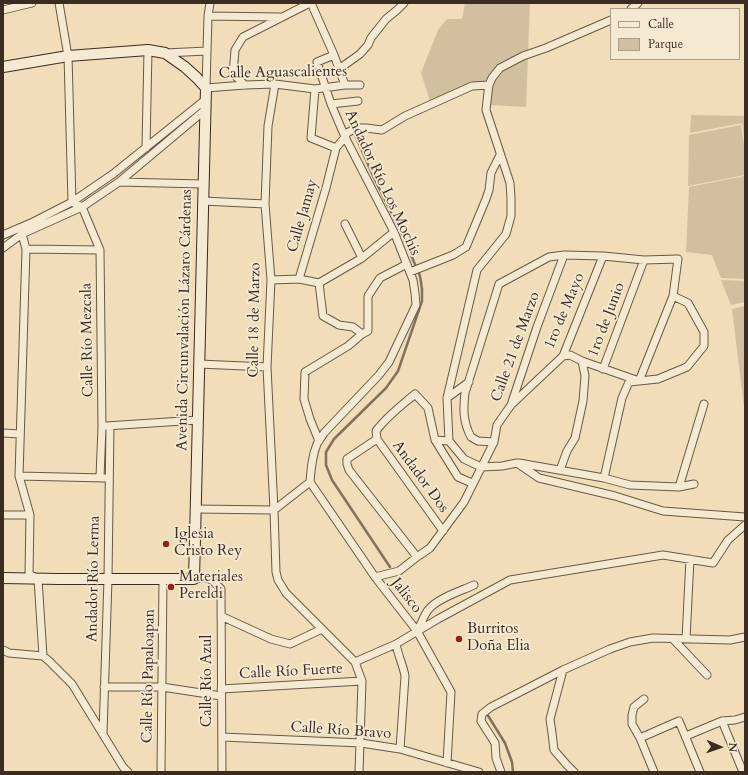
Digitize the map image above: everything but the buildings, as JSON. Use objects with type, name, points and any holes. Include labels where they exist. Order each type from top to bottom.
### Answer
[{"type":"street","points":[[3,10],[32,3]]},
{"type":"street","points":[[60,3],[68,56],[72,202]]},
{"type":"street","points":[[206,88],[208,16],[210,3]]},
{"type":"street","points":[[245,85],[232,74],[235,50],[243,37],[310,3],[334,55],[345,85]]},
{"type":"street","points":[[339,69],[364,50],[378,28],[404,3]]},
{"type":"street","points":[[208,16],[283,17]]},
{"type":"street","points":[[610,20],[546,48],[523,56],[500,68],[492,78],[489,85],[486,110],[510,184],[511,216],[506,234],[477,270],[447,398],[449,441],[464,459],[481,467],[502,466],[517,463],[604,478],[630,485],[679,487],[694,484]]},
{"type":"street","points":[[146,148],[148,50]]},
{"type":"street","points":[[3,67],[68,56],[148,50],[165,53],[207,50]]},
{"type":"street","points":[[165,53],[185,67],[206,88]]},
{"type":"street","name":"Andador Río Los Mochis","points":[[310,482],[311,468],[317,444],[324,433],[379,375],[389,362],[416,305],[411,272],[406,264],[394,232],[345,137],[331,104],[317,62],[334,55]]},
{"type":"street","name":"Calle Aguascalientes","points":[[206,88],[275,84],[315,89],[345,85],[360,85]]},
{"type":"street","name":"Calle 18 de Marzo","points":[[275,84],[268,126],[265,204],[271,280],[266,368],[276,572],[278,580],[286,593],[355,662]]},
{"type":"street","points":[[345,137],[347,133],[356,128],[382,130],[405,116],[472,86],[489,85]]},
{"type":"street","name":"Avenida Circunvalación Lázaro Cárdenas","points":[[194,579],[206,88]]},
{"type":"street","points":[[315,89],[311,138],[336,148]]},
{"type":"street","points":[[331,104],[358,101]]},
{"type":"street","points":[[3,235],[31,223],[72,202],[113,174],[205,105]]},
{"type":"street","points":[[3,248],[22,234],[82,207],[120,182],[205,105]]},
{"type":"street","name":"Calle Jamay","points":[[298,279],[326,188],[336,148],[345,137]]},
{"type":"street","points":[[411,272],[453,255],[466,247],[486,199],[489,190],[491,173],[500,154]]},
{"type":"street","points":[[120,182],[203,184]]},
{"type":"street","points":[[203,201],[265,204]]},
{"type":"street","points":[[72,202],[82,207]]},
{"type":"street","name":"Calle Río Mezcala","points":[[82,207],[100,250],[102,427],[100,478]]},
{"type":"street","points":[[345,224],[362,258]]},
{"type":"street","points":[[271,280],[298,279],[319,282],[362,258],[394,232]]},
{"type":"street","points":[[22,234],[26,249],[19,476],[30,515],[29,574],[38,579]]},
{"type":"street","points":[[26,249],[100,250]]},
{"type":"street","points":[[494,442],[478,441],[471,437],[468,432],[463,407],[465,393],[499,284],[550,257],[564,255],[603,256],[644,260],[678,259],[673,296],[639,381]]},
{"type":"street","name":"Calle 21 de Marzo","points":[[376,577],[400,571],[430,548],[464,502],[494,442],[497,425],[511,406],[537,327],[564,255]]},
{"type":"street","name":"1ro de Mayo","points":[[511,406],[562,356],[603,256]]},
{"type":"street","name":"1ro de Junio","points":[[562,356],[570,355],[602,369],[644,260]]},
{"type":"street","points":[[319,441],[304,399],[305,372],[348,346],[368,331],[368,296],[380,278],[406,264]]},
{"type":"street","points":[[319,282],[323,316],[339,325],[352,327],[362,334]]},
{"type":"street","points":[[604,478],[622,398],[629,382],[658,379],[687,367],[704,346],[704,332],[688,303],[673,296]]},
{"type":"street","points":[[560,470],[567,450],[575,438],[583,401],[585,376],[582,361]]},
{"type":"street","points":[[199,364],[266,368]]},
{"type":"street","points":[[602,369],[639,381]]},
{"type":"street","points":[[447,398],[469,382]]},
{"type":"street","points":[[417,557],[349,470],[347,458],[377,439],[376,431],[383,421],[415,394],[428,408],[435,440],[458,477],[472,484]]},
{"type":"street","points":[[679,487],[704,404]]},
{"type":"street","points":[[102,427],[198,420]]},
{"type":"street","name":"Andador Río Lerma","points":[[103,733],[108,579],[110,426]]},
{"type":"street","points":[[3,433],[20,434]]},
{"type":"street","name":"Andador Dos","points":[[377,439],[443,531]]},
{"type":"street","points":[[435,440],[449,441]]},
{"type":"street","points":[[517,463],[539,478],[615,496],[664,511],[745,518]]},
{"type":"street","points":[[19,476],[110,478]]},
{"type":"street","points":[[196,509],[274,510],[310,482]]},
{"type":"street","name":"Jalisco","points":[[310,482],[376,577],[417,631],[451,692],[447,762]]},
{"type":"street","points":[[3,515],[30,515]]},
{"type":"street","name":"Calle Río Fuerte","points":[[355,662],[396,644],[510,580],[663,555],[713,563],[728,540],[745,525]]},
{"type":"street","points":[[686,639],[690,559]]},
{"type":"street","name":"Calle Río Azul","points":[[194,579],[206,577],[211,579],[221,589],[222,772]]},
{"type":"street","points":[[3,578],[194,579]]},
{"type":"street","points":[[38,579],[43,656]]},
{"type":"street","name":"Calle Río Papaloapan","points":[[161,772],[163,579]]},
{"type":"street","points":[[417,631],[427,610],[437,602],[474,585]]},
{"type":"street","points":[[221,616],[271,639],[290,644],[322,630]]},
{"type":"street","points":[[501,772],[496,758],[495,743],[481,721],[482,714],[491,707],[564,670],[610,649],[630,642],[653,638],[730,640],[745,638]]},
{"type":"street","points":[[672,639],[707,675]]},
{"type":"street","points":[[396,644],[405,676],[400,749]]},
{"type":"street","points":[[3,650],[9,653],[43,656],[72,684],[123,767],[128,772]]},
{"type":"street","points":[[355,662],[362,681],[359,772]]},
{"type":"street","points":[[564,670],[550,719],[554,750],[566,765],[574,772]]},
{"type":"street","name":"Calle Río Fuerte","points":[[104,687],[162,687],[221,693],[362,681]]},
{"type":"street","points":[[644,699],[634,707],[632,724],[640,738],[654,772]]},
{"type":"street","points":[[686,736],[722,721],[735,720],[745,717]]},
{"type":"street","points":[[640,738],[679,721],[700,772]]},
{"type":"street","points":[[722,721],[743,772]]},
{"type":"street","name":"Calle Río Bravo","points":[[222,737],[361,743],[400,749],[479,772]]},
{"type":"green space","points":[[465,3],[530,3],[528,53],[504,64],[488,83],[431,104],[421,73],[438,30],[447,19],[462,19]]},
{"type":"green space","points":[[528,56],[526,107],[488,105],[490,85],[501,69]]},
{"type":"green space","points":[[691,115],[745,116],[745,143],[742,123],[690,133]]},
{"type":"green space","points":[[741,125],[745,151],[745,175],[688,186],[689,135]]},
{"type":"green space","points":[[745,176],[745,279],[721,278],[712,255],[686,252],[689,187]]},
{"type":"green space","points":[[721,280],[745,281],[745,302],[731,305]]},
{"type":"green space","points":[[745,306],[745,415],[732,309]]},
{"type":"waterway","points":[[355,135],[374,178],[402,234],[420,276],[422,301],[398,371],[386,388],[334,439],[326,452],[326,465],[332,480],[390,567]]},
{"type":"waterway","points":[[487,714],[505,743],[512,762],[513,772]]},
{"type":"place","name":"Iglesia Cristo Rey","points":[[166,544]]},
{"type":"place","name":"Materiales Pereldi","points":[[171,587]]},
{"type":"place","name":"Burritos Doña Elia","points":[[459,639]]}]
